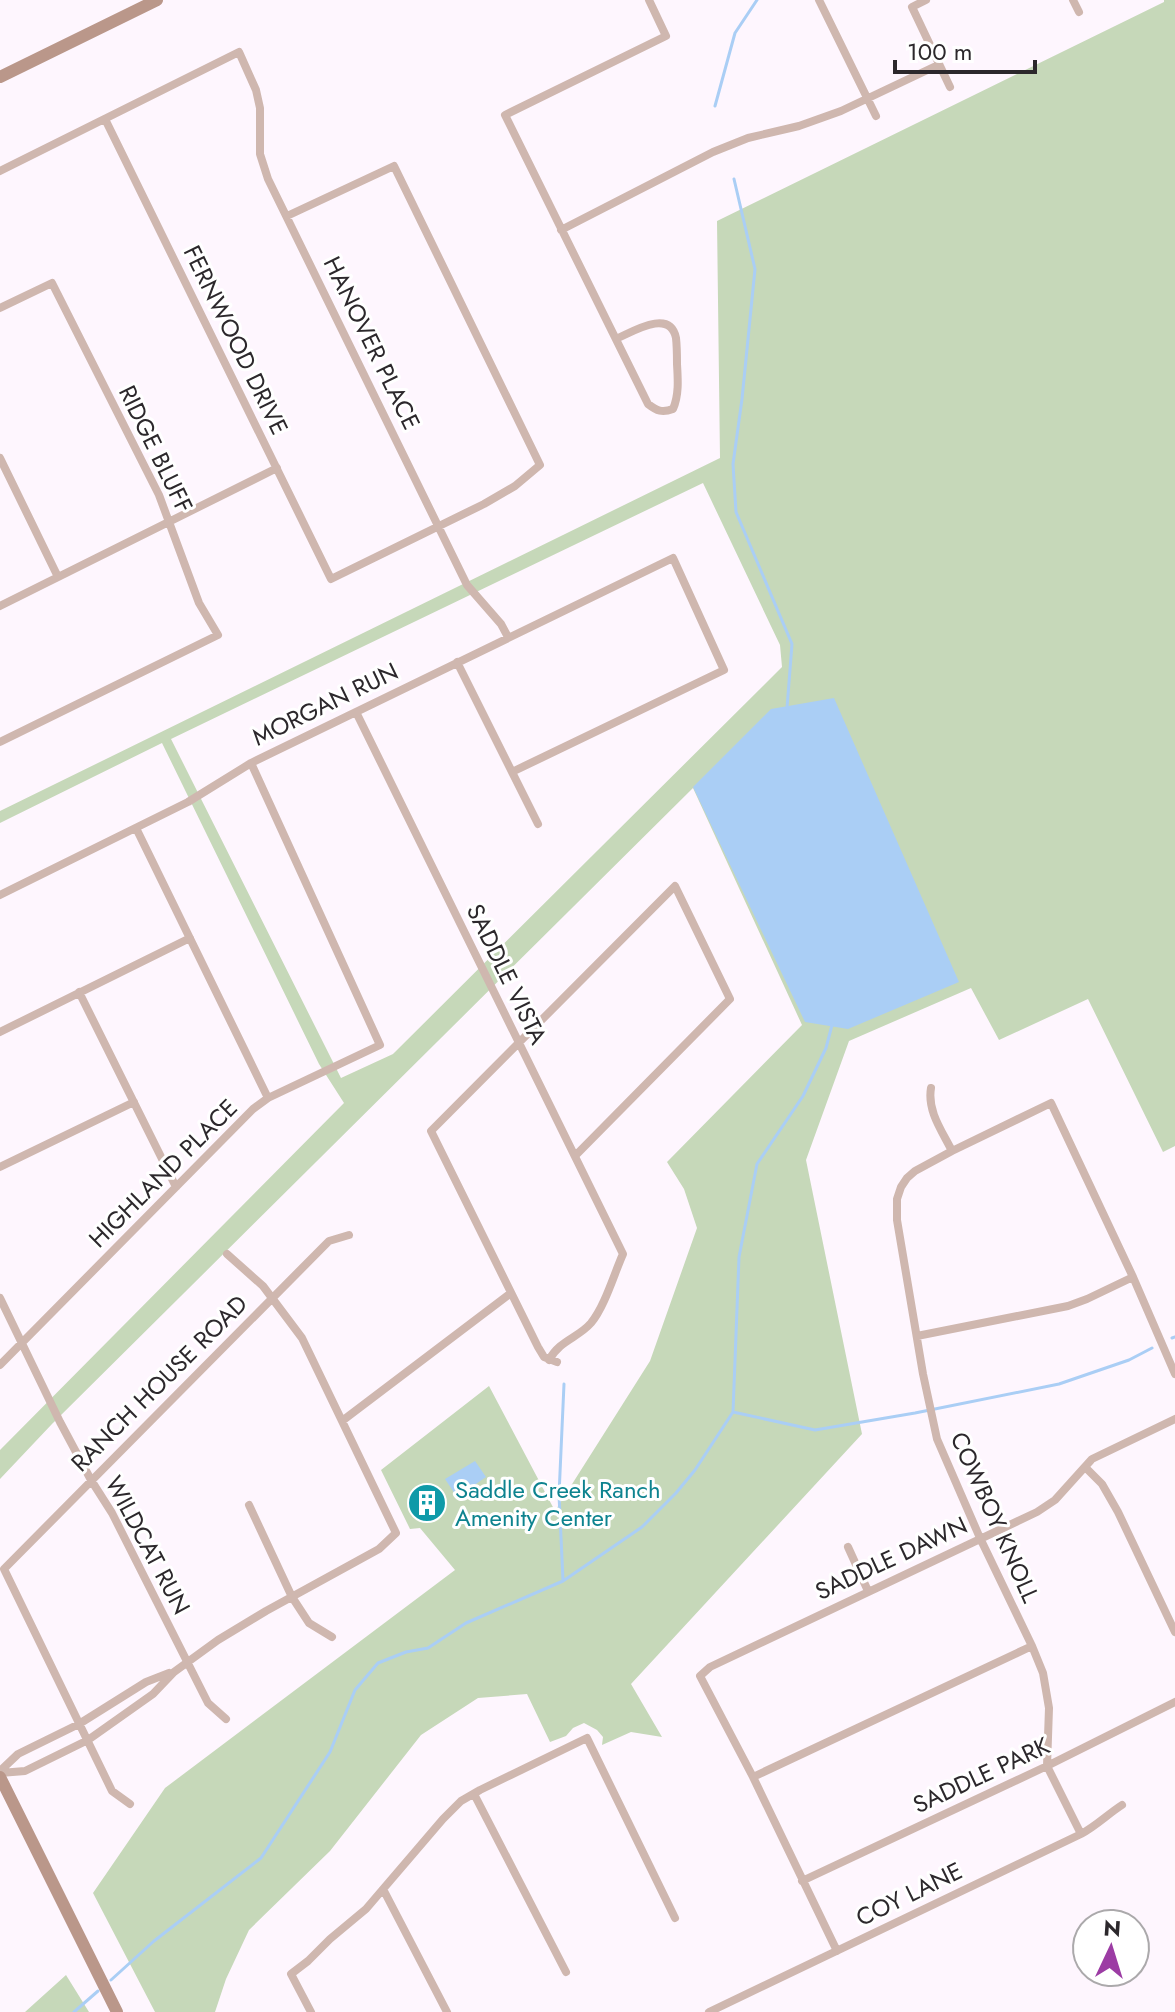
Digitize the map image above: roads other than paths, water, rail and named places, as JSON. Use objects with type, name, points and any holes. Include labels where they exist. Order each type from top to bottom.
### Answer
[{"type":"main road","points":[[0,77],[157,0]]},
{"type":"main road","points":[[0,1774],[117,2012]]},
{"type":"street","points":[[616,339],[652,323],[672,328],[676,336],[678,389],[673,409],[664,412],[648,404],[505,115],[666,36],[649,0]]},
{"type":"street","points":[[819,0],[876,116]]},
{"type":"street","points":[[926,0],[912,7],[950,87]]},
{"type":"street","points":[[1073,0],[1079,12]]},
{"type":"street","name":"HANOVER PLACE","points":[[105,119],[239,52],[256,90],[260,108],[260,154],[268,179],[470,589],[501,624],[508,637]]},
{"type":"street","points":[[561,230],[713,152],[748,138],[799,126],[841,111],[938,65]]},
{"type":"street","points":[[1,167],[105,119]]},
{"type":"street","name":"FERNWOOD DRIVE","points":[[105,119],[331,579],[439,526]]},
{"type":"street","points":[[287,216],[394,166],[540,465],[507,492],[439,526]]},
{"type":"street","name":"RIDGE BLUFF","points":[[0,308],[52,283],[159,495],[199,603],[218,635],[0,742]]},
{"type":"street","points":[[0,458],[58,577]]},
{"type":"street","points":[[0,606],[277,468]]},
{"type":"street","name":"MORGAN RUN","points":[[0,895],[188,802],[251,763],[673,558],[724,670],[512,772]]},
{"type":"street","points":[[457,662],[538,824]]},
{"type":"street","name":"SADDLE VISTA","points":[[356,712],[623,1254],[593,1321],[561,1344],[553,1361],[544,1357],[511,1293]]},
{"type":"street","name":"HIGHLAND PLACE","points":[[0,1365],[253,1109],[268,1098],[380,1045],[251,763]]},
{"type":"street","points":[[136,828],[268,1098]]},
{"type":"street","points":[[342,1421],[511,1293],[431,1131],[675,886],[730,999],[575,1156]]},
{"type":"street","points":[[0,1032],[190,938]]},
{"type":"street","points":[[79,992],[176,1187]]},
{"type":"street","points":[[931,1088],[929,1100],[932,1112],[952,1151]]},
{"type":"street","points":[[0,1167],[134,1102]]},
{"type":"street","name":"COWBOY KNOLL","points":[[1081,1834],[1047,1766],[1049,1708],[1043,1673],[937,1439],[897,1220],[897,1199],[901,1187],[915,1171],[1051,1103],[1133,1277]]},
{"type":"street","name":"RANCH HOUSE ROAD","points":[[79,1724],[4,1569],[329,1241],[349,1235]]},
{"type":"street","points":[[0,1774],[25,1771],[88,1740],[153,1694],[174,1672],[218,1640],[379,1549],[396,1533],[302,1338],[263,1286],[227,1254]]},
{"type":"street","points":[[917,1336],[1068,1306],[1133,1277],[1175,1374]]},
{"type":"street","name":"WILDCAT RUN","points":[[0,1298],[60,1422],[112,1513],[186,1663],[208,1703],[226,1719]]},
{"type":"street","name":"SADDLE DAWN","points":[[753,1777],[700,1676],[710,1667],[1047,1507],[1101,1454],[1175,1419]]},
{"type":"street","points":[[1085,1467],[1102,1484],[1118,1512],[1175,1632]]},
{"type":"street","points":[[249,1505],[292,1597],[309,1623],[332,1637]]},
{"type":"street","points":[[848,1547],[868,1591]]},
{"type":"street","points":[[837,1951],[753,1777],[1032,1646]]},
{"type":"street","points":[[0,1774],[18,1754],[79,1724],[146,1682],[174,1672]]},
{"type":"street","name":"SADDLE PARK","points":[[802,1881],[1175,1702]]},
{"type":"street","points":[[79,1724],[112,1791],[130,1804]]},
{"type":"street","points":[[311,2012],[291,1974],[366,1909],[461,1801],[587,1738],[675,1918]]},
{"type":"street","points":[[474,1794],[566,1972]]},
{"type":"street","name":"COY LANE","points":[[709,2012],[1089,1830],[1122,1805]]},
{"type":"street","points":[[383,1889],[447,2012]]},
{"type":"water","points":[[834,698],[959,982],[848,1029],[805,1022],[693,787],[771,709]]},
{"type":"water","points":[[475,1461],[486,1477],[457,1497],[445,1479]]},
{"type":"waterway","points":[[715,106],[735,33],[757,0]]},
{"type":"waterway","points":[[734,179],[755,269],[733,464],[736,512],[792,644],[787,708]]},
{"type":"waterway","points":[[111,1980],[154,1941],[261,1858],[330,1752],[355,1690],[378,1663],[406,1652],[428,1648],[466,1623],[563,1581],[642,1527],[695,1470],[733,1412],[739,1257],[757,1164],[803,1096],[826,1048],[832,1025]]},
{"type":"waterway","points":[[733,1412],[815,1430],[1059,1384],[1129,1360],[1152,1348]]},
{"type":"waterway","points":[[563,1580],[559,1495],[564,1384]]},
{"type":"waterway","points":[[74,2012],[98,1991]]},
{"type":"place","name":"Saddle Creek Ranch Amenity Center","points":[[427,1503]]}]
